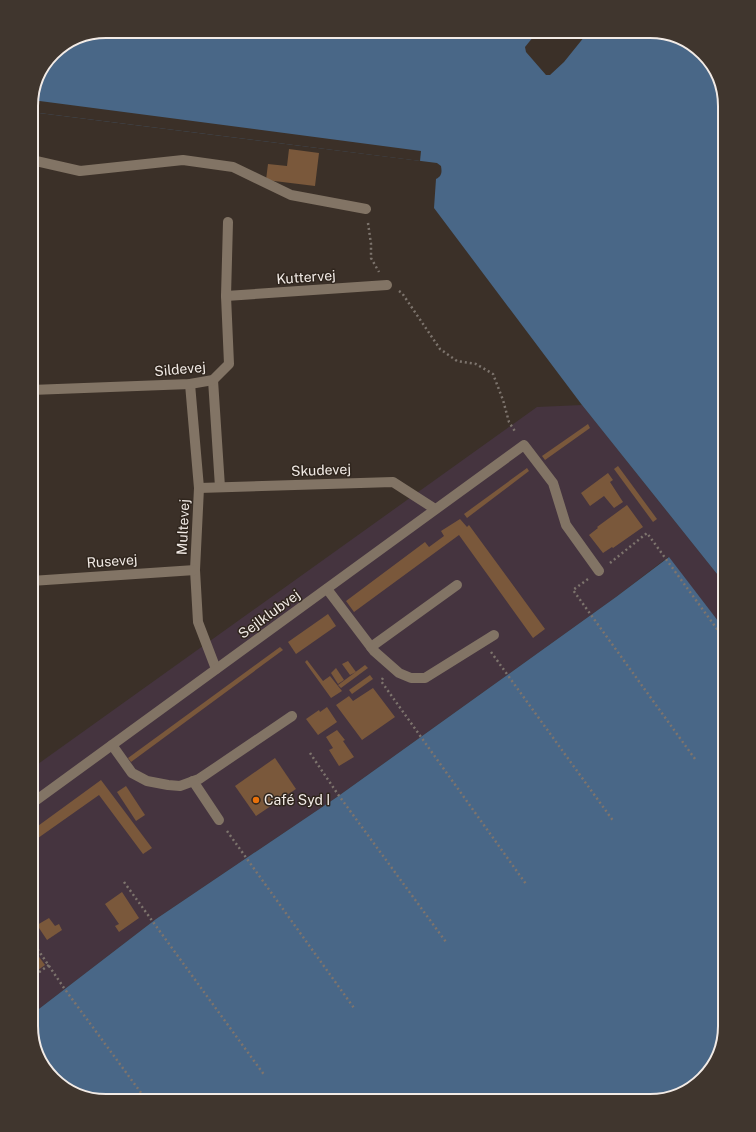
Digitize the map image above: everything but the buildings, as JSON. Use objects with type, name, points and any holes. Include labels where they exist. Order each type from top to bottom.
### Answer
[{"type":"street","points":[[38,161],[80,171],[183,160],[232,167],[291,195],[366,209]]},
{"type":"street","name":"Sildevej","points":[[38,390],[190,384],[213,380],[230,364],[226,296],[228,222]]},
{"type":"street","name":"Kuttervej","points":[[226,296],[387,285]]},
{"type":"street","points":[[213,380],[220,487]]},
{"type":"street","name":"Multevej","points":[[190,384],[199,488],[195,570],[198,622],[216,670]]},
{"type":"street","points":[[524,445],[553,483],[566,525],[599,571]]},
{"type":"street","name":"Sejlklubvej","points":[[38,799],[524,445]]},
{"type":"street","name":"Skudevej","points":[[199,488],[393,482],[435,509]]},
{"type":"street","name":"Rusevej","points":[[38,581],[195,570]]},
{"type":"street","points":[[371,647],[458,585]]},
{"type":"street","points":[[327,589],[374,651],[399,673],[411,678],[425,678],[494,635]]},
{"type":"street","points":[[112,745],[132,773],[147,781],[180,786],[199,779],[292,716]]},
{"type":"street","points":[[193,781],[218,820]]},
{"type":"path","points":[[366,209],[371,244],[371,258],[387,285],[402,293],[440,349],[457,361],[476,364],[493,374],[503,400],[509,422],[524,445]]},
{"type":"path","points":[[664,558],[718,631]]},
{"type":"path","points":[[590,614],[695,759]]},
{"type":"path","points":[[483,642],[614,822]]},
{"type":"path","points":[[391,666],[381,681],[526,884]]},
{"type":"path","points":[[310,753],[341,799],[446,942]]},
{"type":"path","points":[[218,820],[354,1008]]},
{"type":"path","points":[[124,882],[265,1076]]},
{"type":"path","points":[[38,949],[64,988],[142,1094]]},
{"type":"path","points":[[38,973],[49,965]]},
{"type":"shaded area","points":[[582,405],[718,575],[718,621],[668,557],[616,597],[337,797],[156,919],[38,1010],[38,764],[537,407]]},
{"type":"water","points":[[106,38],[532,38],[525,47],[526,52],[546,75],[550,75],[564,62],[583,38],[654,38],[668,40],[684,47],[698,58],[709,72],[716,88],[718,106],[718,575],[582,405],[434,208],[436,179],[441,174],[441,166],[437,163],[38,113],[39,93],[49,68],[68,49],[93,39]]},
{"type":"water","points":[[669,557],[718,621],[718,1026],[716,1044],[709,1060],[691,1080],[668,1092],[650,1094],[102,1094],[88,1092],[72,1085],[52,1067],[40,1044],[38,1010],[156,919],[337,797],[616,597]]},
{"type":"pier","points":[[38,101],[421,151],[420,161],[38,113]]},
{"type":"place","name":"Café Syd I","points":[[256,800]]}]
